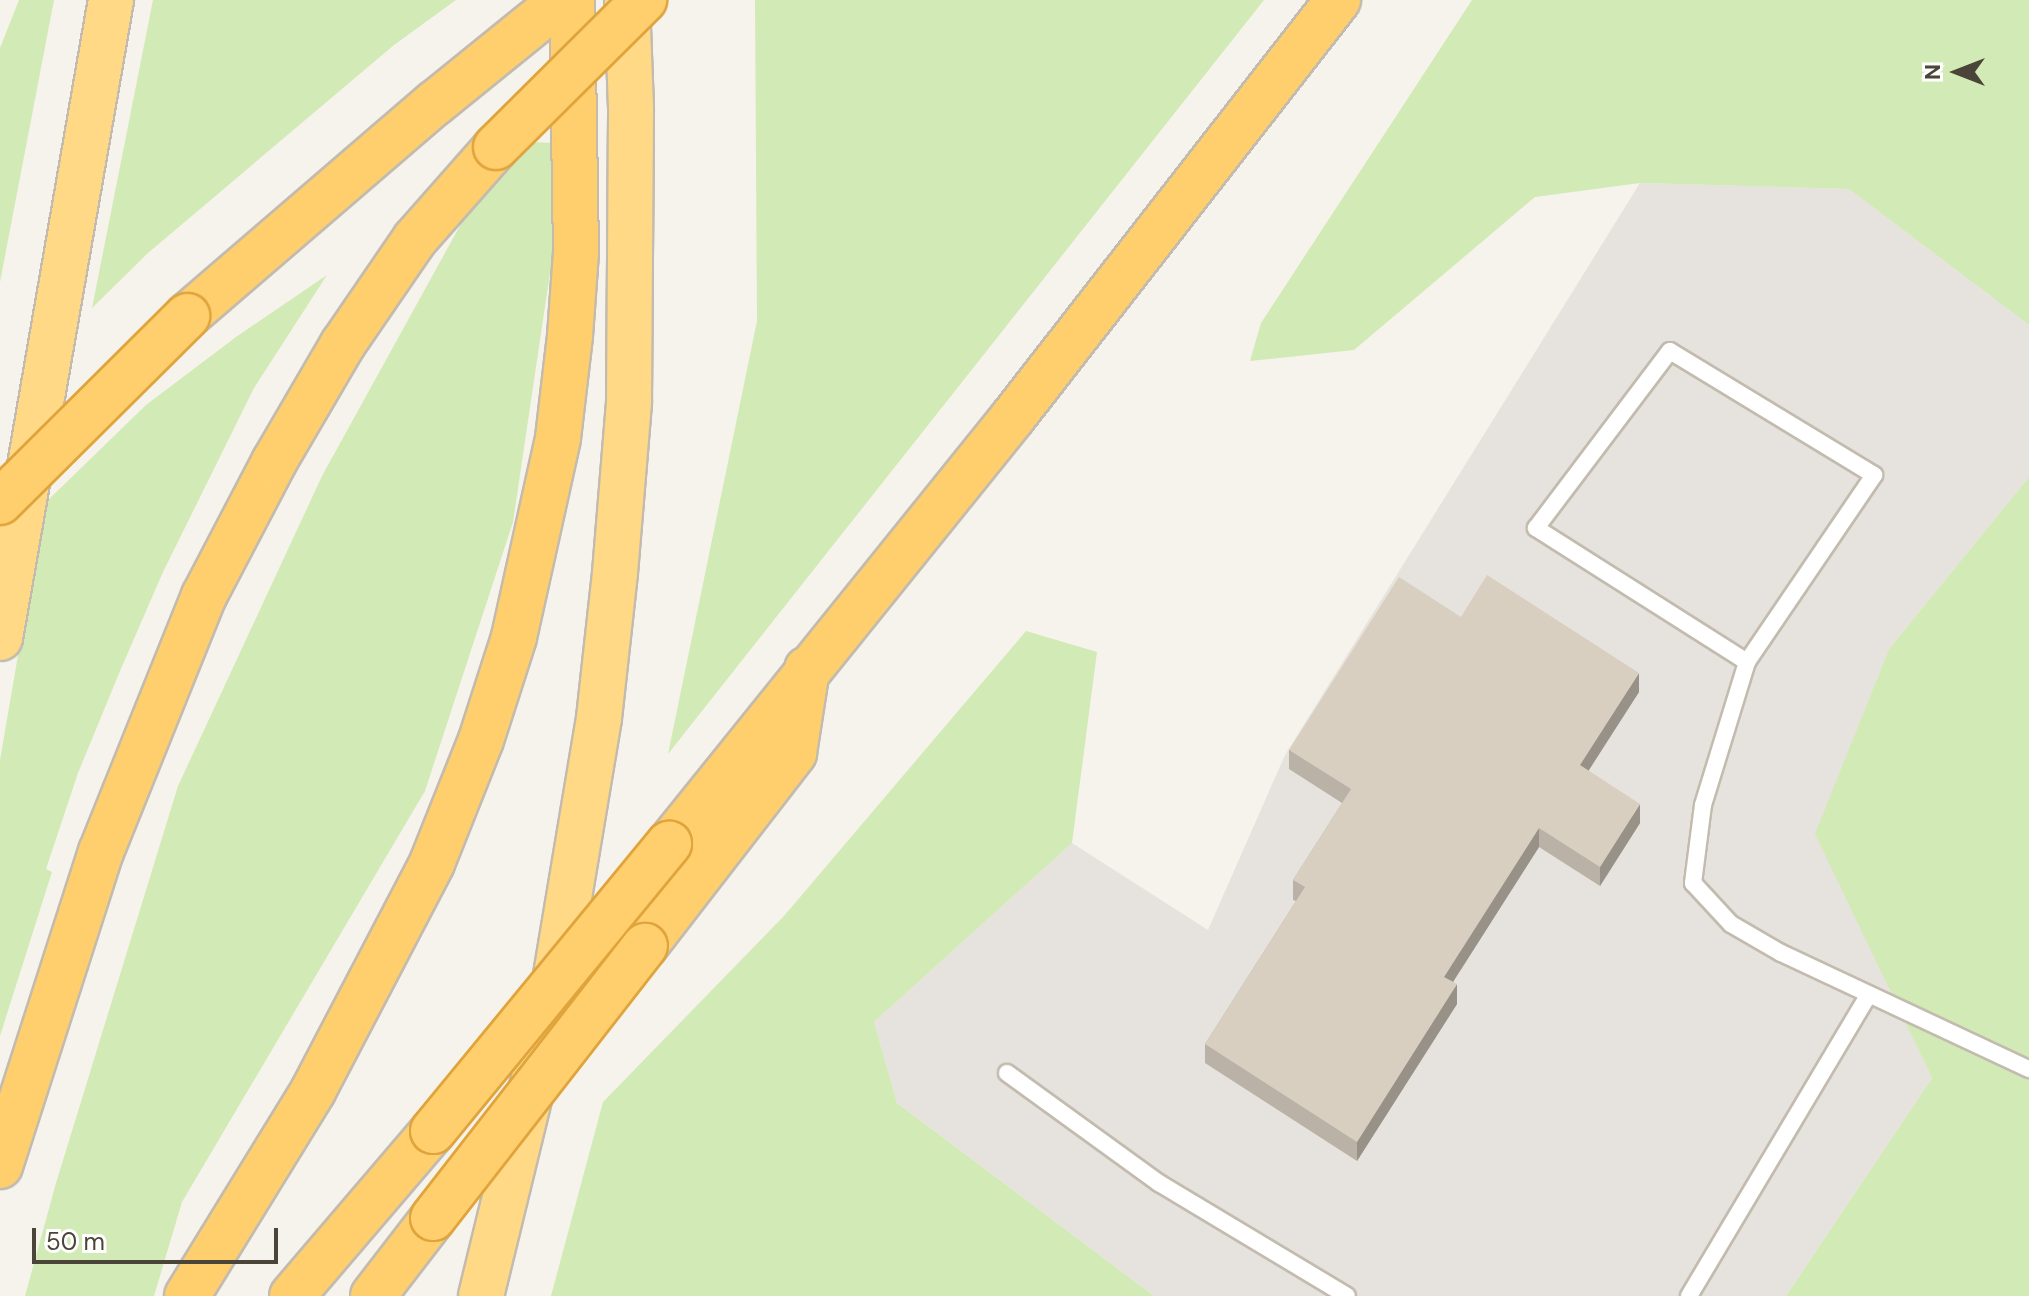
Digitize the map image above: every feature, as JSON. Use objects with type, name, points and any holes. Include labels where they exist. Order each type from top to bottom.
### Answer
[{"type":"highway","points":[[0,638],[111,0]]},
{"type":"highway","points":[[0,502],[187,316],[562,0]]},
{"type":"highway","points":[[187,1296],[313,1091],[432,863],[481,740],[514,637],[558,438],[570,336],[576,253],[572,0]]},
{"type":"highway","points":[[481,1296],[549,1017],[599,718],[615,573],[630,386],[631,108],[627,0]]},
{"type":"highway","points":[[0,1166],[101,852],[204,596],[274,462],[343,344],[415,239],[496,147],[644,0]]},
{"type":"highway","points":[[292,1296],[433,1131],[669,844],[807,668],[1013,417],[1338,0]]},
{"type":"highway","points":[[373,1296],[794,753],[807,668]]},
{"type":"lane","points":[[1747,662],[1536,528],[1670,351],[1874,475],[1747,662],[1703,805],[1693,883],[1731,924],[1868,996],[2029,1069]]},
{"type":"lane","points":[[1689,1296],[1868,996]]},
{"type":"lane","points":[[1007,1073],[1159,1183],[1347,1296]]},
{"type":"shaded area","points":[[1640,183],[1849,189],[2029,325],[2029,477],[1889,649],[1816,834],[1932,1078],[1786,1296],[1154,1296],[897,1103],[874,1022],[1072,843],[1208,930],[1285,755]]},
{"type":"green space","points":[[19,0],[54,0],[0,282],[0,48]]},
{"type":"green space","points":[[153,0],[456,0],[394,45],[148,253],[92,308]]},
{"type":"green space","points":[[755,0],[1264,0],[668,754],[757,321]]},
{"type":"green space","points":[[1472,0],[2029,0],[2029,325],[1849,189],[1640,183],[1535,197],[1354,350],[1250,361],[1261,323]]},
{"type":"green space","points":[[529,142],[556,143],[555,239],[513,522],[425,791],[182,1202],[154,1296],[25,1296],[56,1183],[178,786],[322,476],[467,213]]},
{"type":"green space","points":[[327,275],[254,388],[163,572],[120,671],[78,773],[46,869],[52,872],[0,1036],[0,760],[44,504],[146,405],[236,337]]},
{"type":"green space","points":[[2029,477],[2029,1296],[1786,1296],[1932,1078],[1815,834],[1889,649]]},
{"type":"green space","points":[[1026,631],[1097,652],[1072,843],[874,1022],[897,1103],[1154,1296],[551,1296],[603,1102],[784,916]]},
{"type":"building","points":[[1487,575],[1639,673],[1580,765],[1640,804],[1600,867],[1539,828],[1444,977],[1457,984],[1357,1142],[1205,1044],[1305,887],[1293,880],[1351,789],[1289,750],[1399,577],[1461,617]]}]
